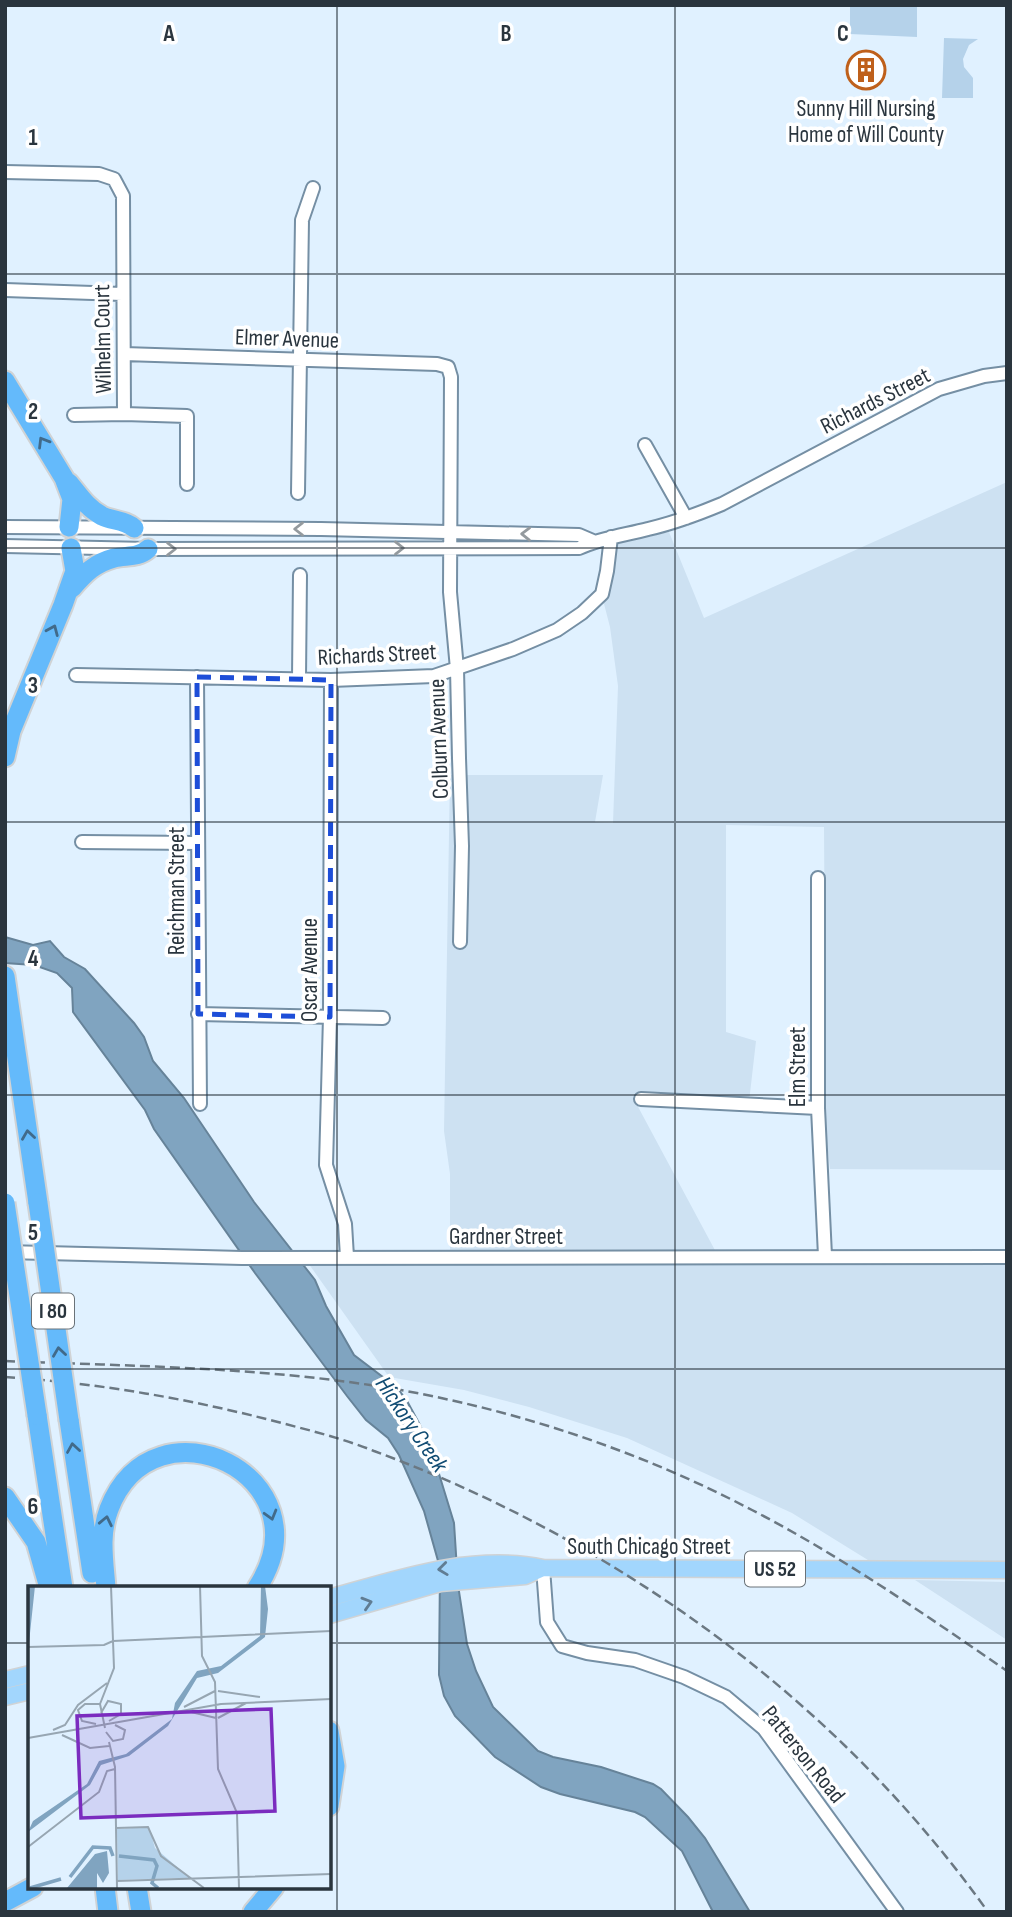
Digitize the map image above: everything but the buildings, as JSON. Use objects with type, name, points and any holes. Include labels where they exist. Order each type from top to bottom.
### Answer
[{"type":"highway","points":[[5,381],[64,478],[90,509],[105,518],[131,524],[134,528]]},
{"type":"highway","points":[[64,478],[72,499],[69,527]]},
{"type":"highway","points":[[5,757],[10,731],[75,571],[71,548]]},
{"type":"highway","points":[[67,594],[95,565],[112,558],[135,556],[148,549]]},
{"type":"highway","name":"I 80","points":[[5,976],[94,1586]]},
{"type":"highway","name":"I 80","points":[[5,1203],[64,1586]]},
{"type":"highway","points":[[106,1586],[103,1536],[108,1510],[121,1486],[139,1468],[162,1456],[188,1452],[213,1455],[232,1465],[251,1479],[266,1500],[274,1521],[275,1549],[268,1572],[258,1586]]},
{"type":"highway","points":[[5,1497],[36,1542],[48,1586]]},
{"type":"highway","points":[[331,1743],[335,1766],[331,1793]]},
{"type":"highway","points":[[5,1902],[29,1889]]},
{"type":"highway","points":[[105,1889],[108,1912]]},
{"type":"highway","points":[[137,1889],[141,1912]]},
{"type":"highway","points":[[253,1912],[272,1889]]},
{"type":"main road","name":"South Chicago Street","points":[[331,1598],[404,1585],[440,1583],[523,1564],[543,1568],[1007,1570]]},
{"type":"main road","name":"South Chicago Street","points":[[331,1614],[404,1585]]},
{"type":"main road","points":[[5,1680],[28,1674]]},
{"type":"main road","points":[[5,1697],[28,1691]]},
{"type":"street","name":"Wilhelm Court","points":[[5,172],[99,174],[114,179],[123,196],[124,414],[187,416],[187,484]]},
{"type":"street","points":[[298,493],[302,220],[313,188]]},
{"type":"street","points":[[5,290],[122,294]]},
{"type":"street","name":"Elmer Avenue","points":[[124,354],[436,364],[448,367]]},
{"type":"street","name":"Colburn Avenue","points":[[448,367],[451,377],[450,592],[457,669],[462,846],[460,942]]},
{"type":"street","name":"Richards Street","points":[[5,546],[148,549],[579,548],[593,541],[686,518],[722,505],[939,389],[984,376],[1007,373]]},
{"type":"street","points":[[74,415],[124,414]]},
{"type":"street","points":[[645,444],[686,518]]},
{"type":"street","name":"Richards Street","points":[[5,527],[579,535],[593,541]]},
{"type":"street","points":[[69,527],[71,548]]},
{"type":"street","name":"Richards Street","points":[[76,675],[331,680],[434,676],[557,630],[582,613],[602,594],[611,537]]},
{"type":"street","points":[[299,678],[300,575]]},
{"type":"street","name":"Reichman Street","points":[[197,677],[200,1104]]},
{"type":"street","name":"Oscar Avenue","points":[[331,680],[330,1017],[326,1165],[345,1224],[347,1257]]},
{"type":"street","points":[[82,842],[197,843]]},
{"type":"street","name":"Elm Street","points":[[818,878],[818,1108],[825,1256]]},
{"type":"street","points":[[198,1014],[383,1018]]},
{"type":"street","points":[[641,1099],[818,1108]]},
{"type":"street","name":"Gardner Street","points":[[5,1252],[242,1258],[1007,1257]]},
{"type":"street","name":"Patterson Road","points":[[543,1568],[547,1622],[562,1646],[587,1653],[635,1660],[684,1677],[726,1697],[764,1729],[891,1910]]},
{"type":"highlighted area","points":[[197,677],[331,680],[330,1017],[198,1014]]},
{"type":"shaded area","points":[[850,5],[917,5],[917,37],[850,34]]},
{"type":"shaded area","points":[[944,38],[978,39],[969,45],[963,59],[964,67],[973,78],[973,98],[942,98]]},
{"type":"shaded area","points":[[1007,482],[1007,1170],[830,1169],[826,1134],[824,827],[726,825],[726,1032],[756,1041],[749,1102],[635,1096],[636,1103],[717,1254],[450,1252],[450,1174],[444,1131],[450,775],[603,775],[595,822],[613,823],[618,686],[610,627],[603,600],[615,544],[669,532],[704,618]]},
{"type":"shaded area","points":[[306,1260],[1007,1263],[1007,1565],[876,1565],[792,1513],[627,1438],[464,1390],[389,1377]]},
{"type":"shaded area","points":[[915,1580],[1007,1582],[1007,1640]]},
{"type":"water","name":"Hickory Creek","points":[[5,937],[33,945],[50,941],[64,957],[85,969],[134,1023],[144,1037],[153,1061],[184,1098],[254,1202],[315,1280],[326,1306],[354,1355],[396,1387],[406,1399],[436,1464],[454,1523],[458,1585],[467,1644],[493,1707],[538,1751],[553,1757],[601,1767],[661,1789],[705,1838],[750,1912],[713,1912],[682,1851],[645,1817],[541,1787],[495,1757],[455,1716],[444,1696],[439,1675],[440,1568],[424,1511],[399,1455],[388,1438],[366,1420],[347,1396],[255,1273],[154,1129],[145,1110],[73,1012],[72,988],[57,973],[34,965],[5,963]]},
{"type":"railway","points":[[5,1361],[280,1374],[370,1385],[469,1404],[518,1417],[614,1448],[752,1510],[882,1586],[1007,1671]]},
{"type":"railway","points":[[5,1377],[107,1387],[241,1413],[325,1434],[362,1446],[464,1488],[551,1531],[635,1581],[716,1636],[791,1697],[863,1763],[928,1835],[988,1912]]},
{"type":"place","name":"Sunny Hill Nursing Home of Will County","points":[[866,70]]}]
